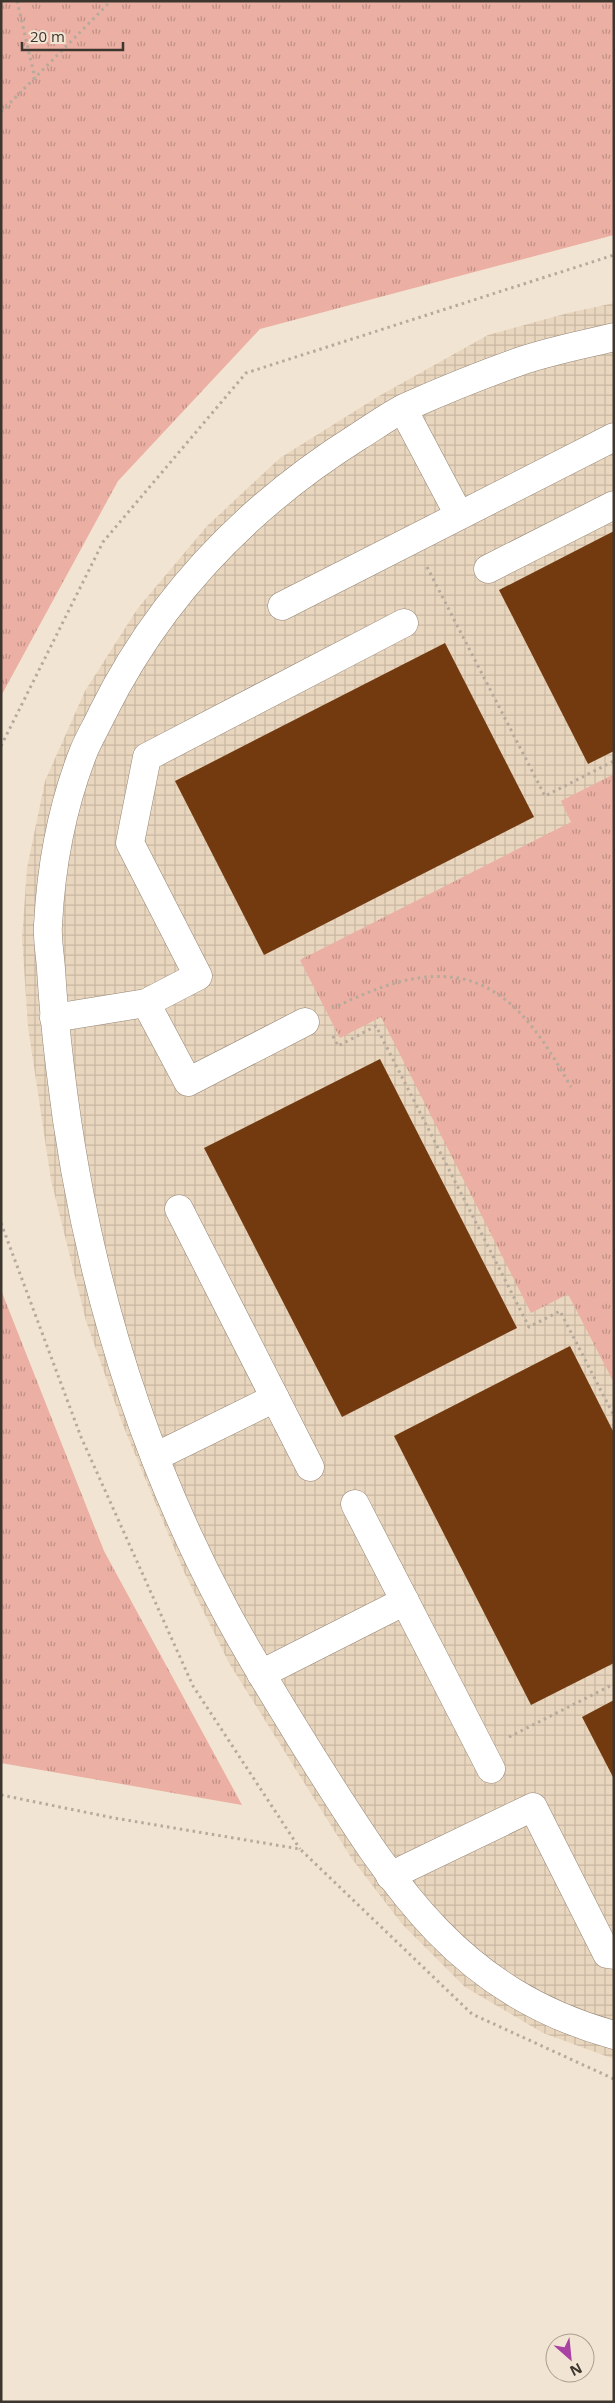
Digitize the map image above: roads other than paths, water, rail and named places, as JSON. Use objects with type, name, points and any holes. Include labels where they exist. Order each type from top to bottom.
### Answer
[{"type":"street","points":[[614,337],[520,361],[402,409],[316,463],[240,525],[175,595],[123,671],[83,752],[58,838],[48,927],[54,1018],[66,1119],[80,1199],[98,1277],[124,1370],[155,1457],[224,1609],[261,1674],[390,1876],[423,1917],[460,1954],[500,1984],[544,2009],[614,2035]]},
{"type":"street","points":[[402,409],[460,515]]},
{"type":"street","points":[[282,606],[614,437]]},
{"type":"street","points":[[488,569],[614,505]]},
{"type":"street","points":[[54,1018],[146,1003],[198,976],[130,843],[147,757],[404,623]]},
{"type":"street","points":[[146,1003],[188,1082],[313,1018]]},
{"type":"street","points":[[178,1208],[310,1466]]},
{"type":"street","points":[[155,1457],[275,1398]]},
{"type":"street","points":[[356,1504],[486,1760]]},
{"type":"street","points":[[261,1674],[405,1601]]},
{"type":"street","points":[[390,1876],[533,1807],[608,1954],[614,1955]]}]
